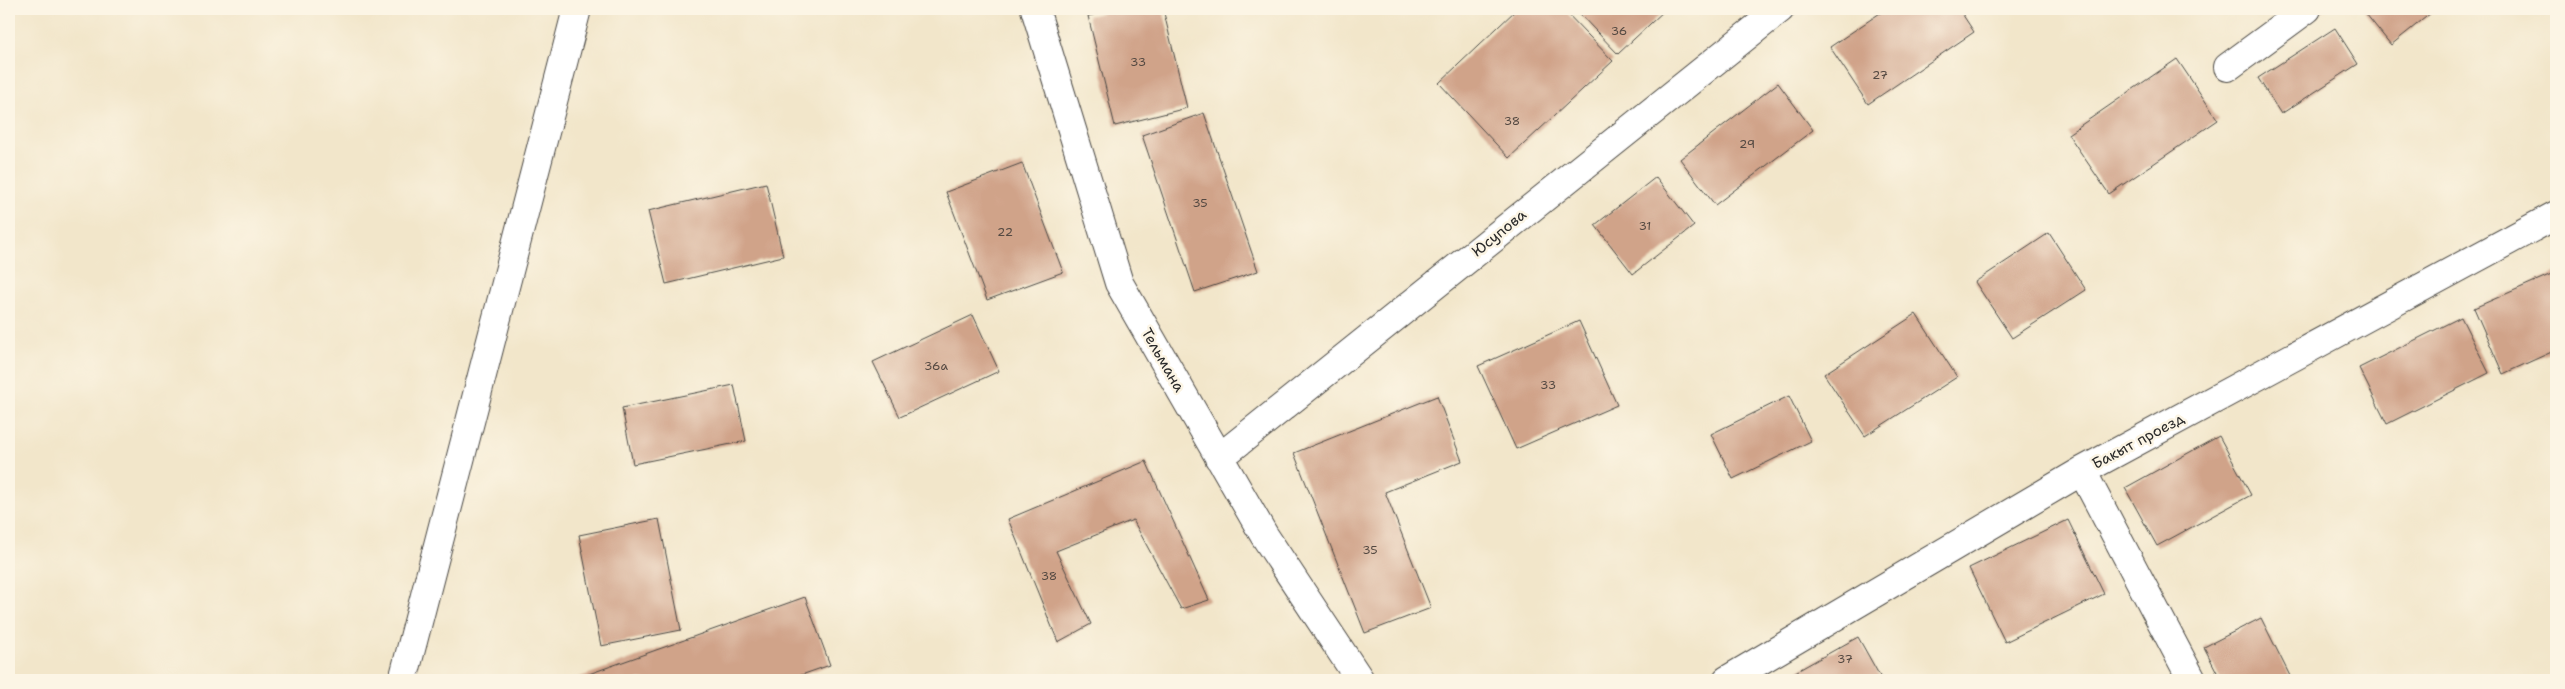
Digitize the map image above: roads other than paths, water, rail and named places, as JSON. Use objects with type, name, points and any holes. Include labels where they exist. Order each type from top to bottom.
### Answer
[{"type":"street","points":[[403,680],[577,9]]},
{"type":"street","name":"Тельмана","points":[[1036,9],[1119,283],[1264,536],[1360,680]]},
{"type":"street","name":"Юсупова","points":[[1219,458],[1780,9]]},
{"type":"street","points":[[2228,67],[2307,9]]},
{"type":"street","name":"Бакыт проезд","points":[[1727,680],[2082,471],[2556,215]]},
{"type":"street","points":[[2082,471],[2192,680]]}]
